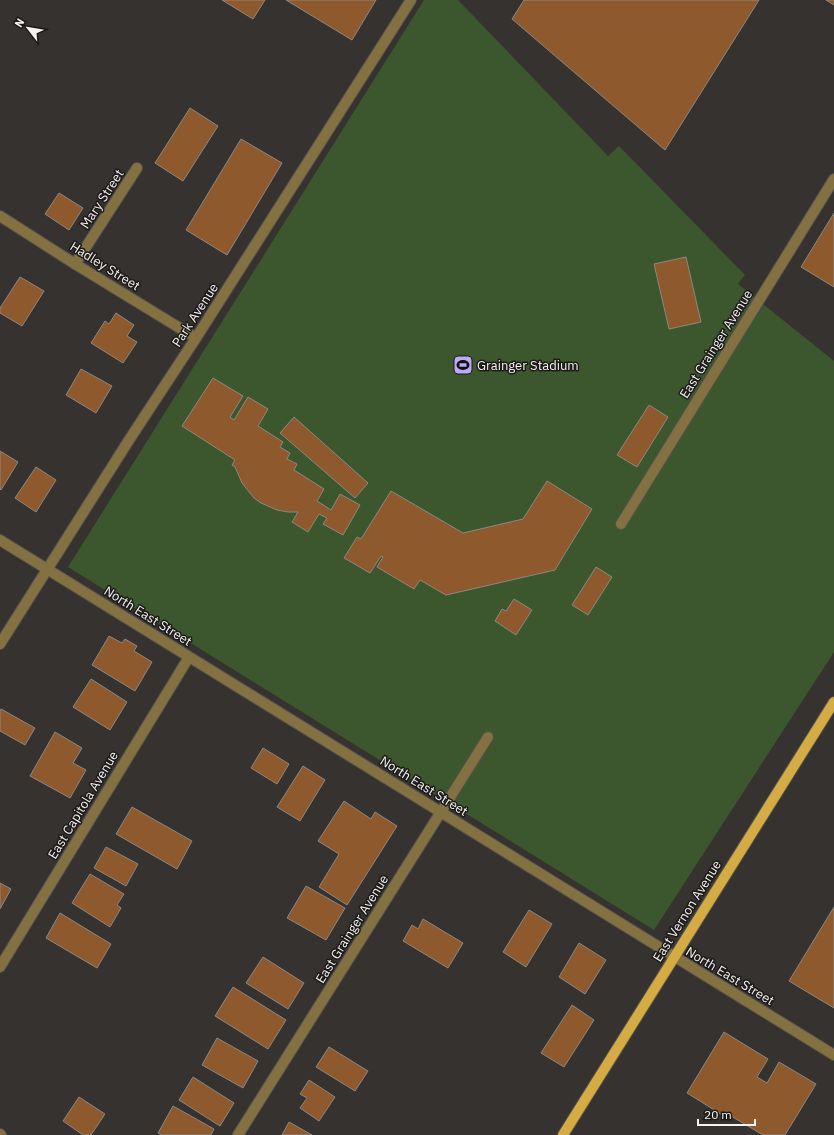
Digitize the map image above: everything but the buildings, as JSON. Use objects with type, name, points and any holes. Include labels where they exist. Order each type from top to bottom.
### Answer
[{"type":"main road","name":"East Vernon Avenue","points":[[563,1135],[834,702]]},
{"type":"street","name":"Park Avenue","points":[[0,644],[411,0]]},
{"type":"street","name":"Mary Street","points":[[75,264],[137,168]]},
{"type":"street","name":"East Grainger Avenue","points":[[621,524],[834,179]]},
{"type":"street","name":"Hadley Street","points":[[0,216],[196,338]]},
{"type":"street","name":"North East Street","points":[[0,540],[834,1055]]},
{"type":"street","name":"East Capitola Avenue","points":[[0,967],[189,657]]},
{"type":"street","name":"East Grainger Avenue","points":[[238,1135],[442,813],[488,737]]},
{"type":"green space","points":[[424,0],[458,0],[608,156],[619,146],[745,275],[738,284],[834,361],[834,652],[654,930],[68,567]]},
{"type":"place","name":"Grainger Stadium","points":[[463,365]]}]
